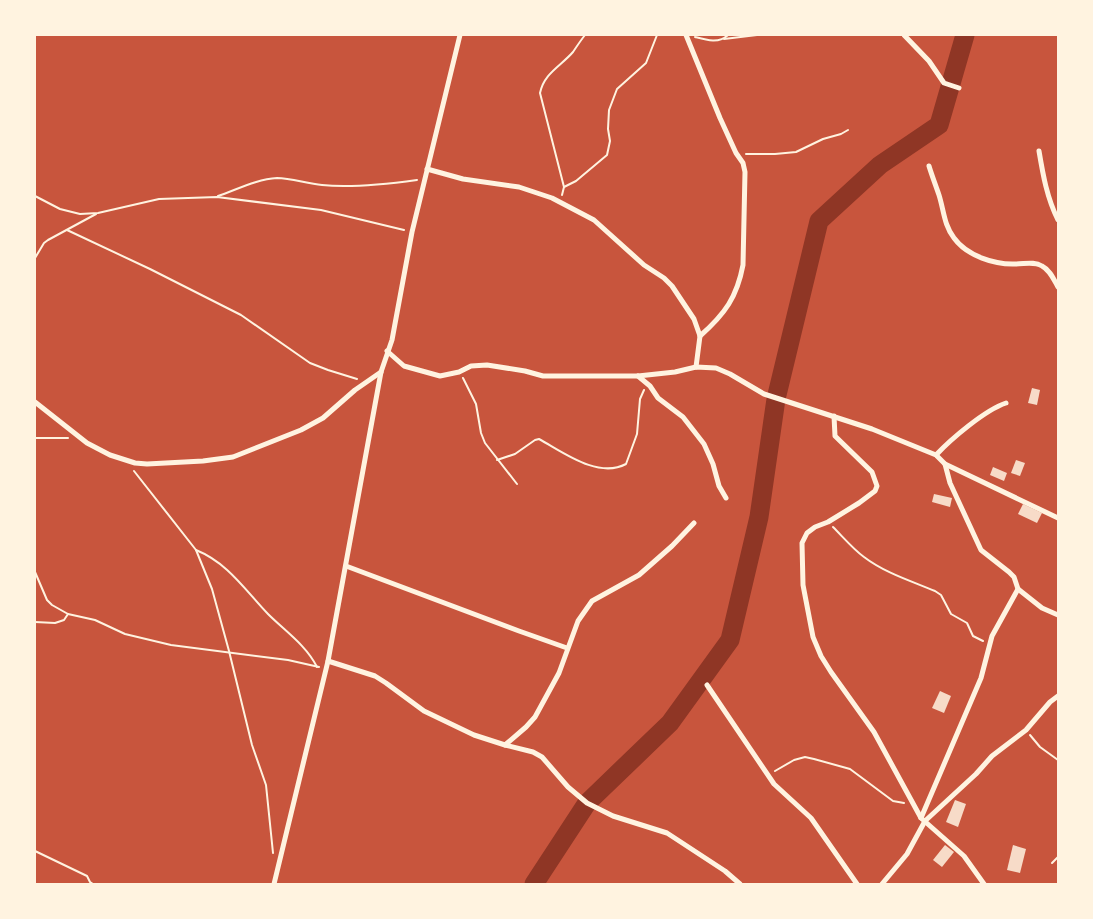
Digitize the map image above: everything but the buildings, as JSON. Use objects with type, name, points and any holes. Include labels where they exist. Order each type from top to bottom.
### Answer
[{"type":"street","points":[[274,884],[328,661],[381,372],[392,340],[412,232],[460,35]]},
{"type":"street","points":[[687,35],[736,153],[743,163],[745,172],[741,279],[721,318],[700,336]]},
{"type":"street","points":[[904,35],[929,61],[941,79],[948,85],[959,88]]},
{"type":"street","points":[[1039,151],[1044,183],[1058,220]]},
{"type":"street","points":[[929,166],[940,196],[946,225],[955,240],[964,249],[975,255],[1002,263],[1034,263],[1042,266],[1047,269],[1058,287]]},
{"type":"street","points":[[427,170],[519,187],[552,198],[594,220],[644,265],[664,278],[672,286],[694,319],[700,336],[696,367]]},
{"type":"street","points":[[387,352],[401,365],[430,375],[440,376],[459,372],[472,366],[487,365],[525,371],[542,376],[638,376],[675,372],[696,367],[716,368],[730,374],[752,389],[776,400],[797,404],[872,429],[936,455],[945,464],[1058,518]]},
{"type":"street","points":[[35,402],[99,450],[123,459],[147,464],[204,462],[233,457],[301,430],[323,418],[355,390],[381,372]]},
{"type":"street","points":[[638,376],[658,398],[683,417],[704,444],[713,464],[719,486],[726,498]]},
{"type":"street","points":[[936,455],[965,429],[995,408],[1006,403]]},
{"type":"street","points":[[834,416],[836,436],[872,472],[877,486],[875,491],[866,498],[828,522],[815,527],[807,533],[802,542],[803,585],[813,637],[821,656],[831,672],[874,732],[897,772],[905,791],[923,819],[964,856],[984,884]]},
{"type":"street","points":[[945,464],[950,482],[981,550],[1014,577],[1018,589],[1042,608],[1058,615]]},
{"type":"street","points":[[505,745],[535,717],[559,673],[578,621],[592,601],[639,575],[672,546],[694,523]]},
{"type":"street","points":[[346,566],[567,648]]},
{"type":"street","points":[[882,884],[907,854],[980,678],[989,642],[1018,589]]},
{"type":"street","points":[[328,661],[375,676],[424,711],[474,734],[533,752],[542,757],[568,787],[588,803],[613,816],[667,833],[725,871],[740,884]]},
{"type":"street","points":[[707,685],[774,784],[811,818],[857,884]]},
{"type":"street","points":[[923,819],[976,774],[992,756],[1026,730],[1045,707],[1058,696]]},
{"type":"path","points":[[560,202],[564,187],[540,93],[546,78],[554,68],[572,53],[585,35]]},
{"type":"path","points":[[564,187],[576,181],[607,156],[610,141],[608,110],[617,89],[646,63],[657,35]]},
{"type":"path","points":[[687,35],[718,41],[756,35]]},
{"type":"path","points":[[724,39],[728,35]]},
{"type":"path","points":[[736,153],[776,154],[796,152],[848,130]]},
{"type":"path","points":[[217,197],[267,179],[277,178],[324,186],[385,184],[424,179]]},
{"type":"path","points":[[35,196],[70,212],[80,214],[98,213],[159,199],[217,197],[321,210],[412,232]]},
{"type":"path","points":[[35,258],[44,244],[98,213]]},
{"type":"path","points":[[67,230],[241,315],[310,362],[328,370],[367,382]]},
{"type":"path","points":[[459,372],[476,404],[481,434],[485,443],[517,484]]},
{"type":"path","points":[[497,460],[515,454],[539,439],[568,456],[590,465],[604,468],[620,467],[626,464],[637,434],[640,399],[646,383]]},
{"type":"path","points":[[35,438],[81,437]]},
{"type":"path","points":[[123,459],[147,486],[171,520],[196,550],[212,589],[252,745],[266,785],[270,843],[274,858]]},
{"type":"path","points":[[828,522],[863,557],[894,575],[910,580],[941,595],[951,614],[967,622],[973,636],[989,642]]},
{"type":"path","points":[[196,550],[208,555],[234,575],[267,613],[311,655],[317,667]]},
{"type":"path","points":[[35,572],[47,600],[52,605],[68,614],[95,620],[125,634],[171,645],[288,660],[326,669]]},
{"type":"path","points":[[35,622],[55,623],[64,620],[68,614]]},
{"type":"path","points":[[1026,730],[1040,747],[1058,760]]},
{"type":"path","points":[[768,774],[794,760],[805,757],[850,769],[894,801],[914,805]]},
{"type":"path","points":[[35,851],[87,876],[93,884]]},
{"type":"path","points":[[1052,863],[1058,857]]},
{"type":"waterway","points":[[534,884],[587,803],[670,723],[730,640],[759,517],[776,399],[819,221],[880,165],[939,125],[965,35]]}]
